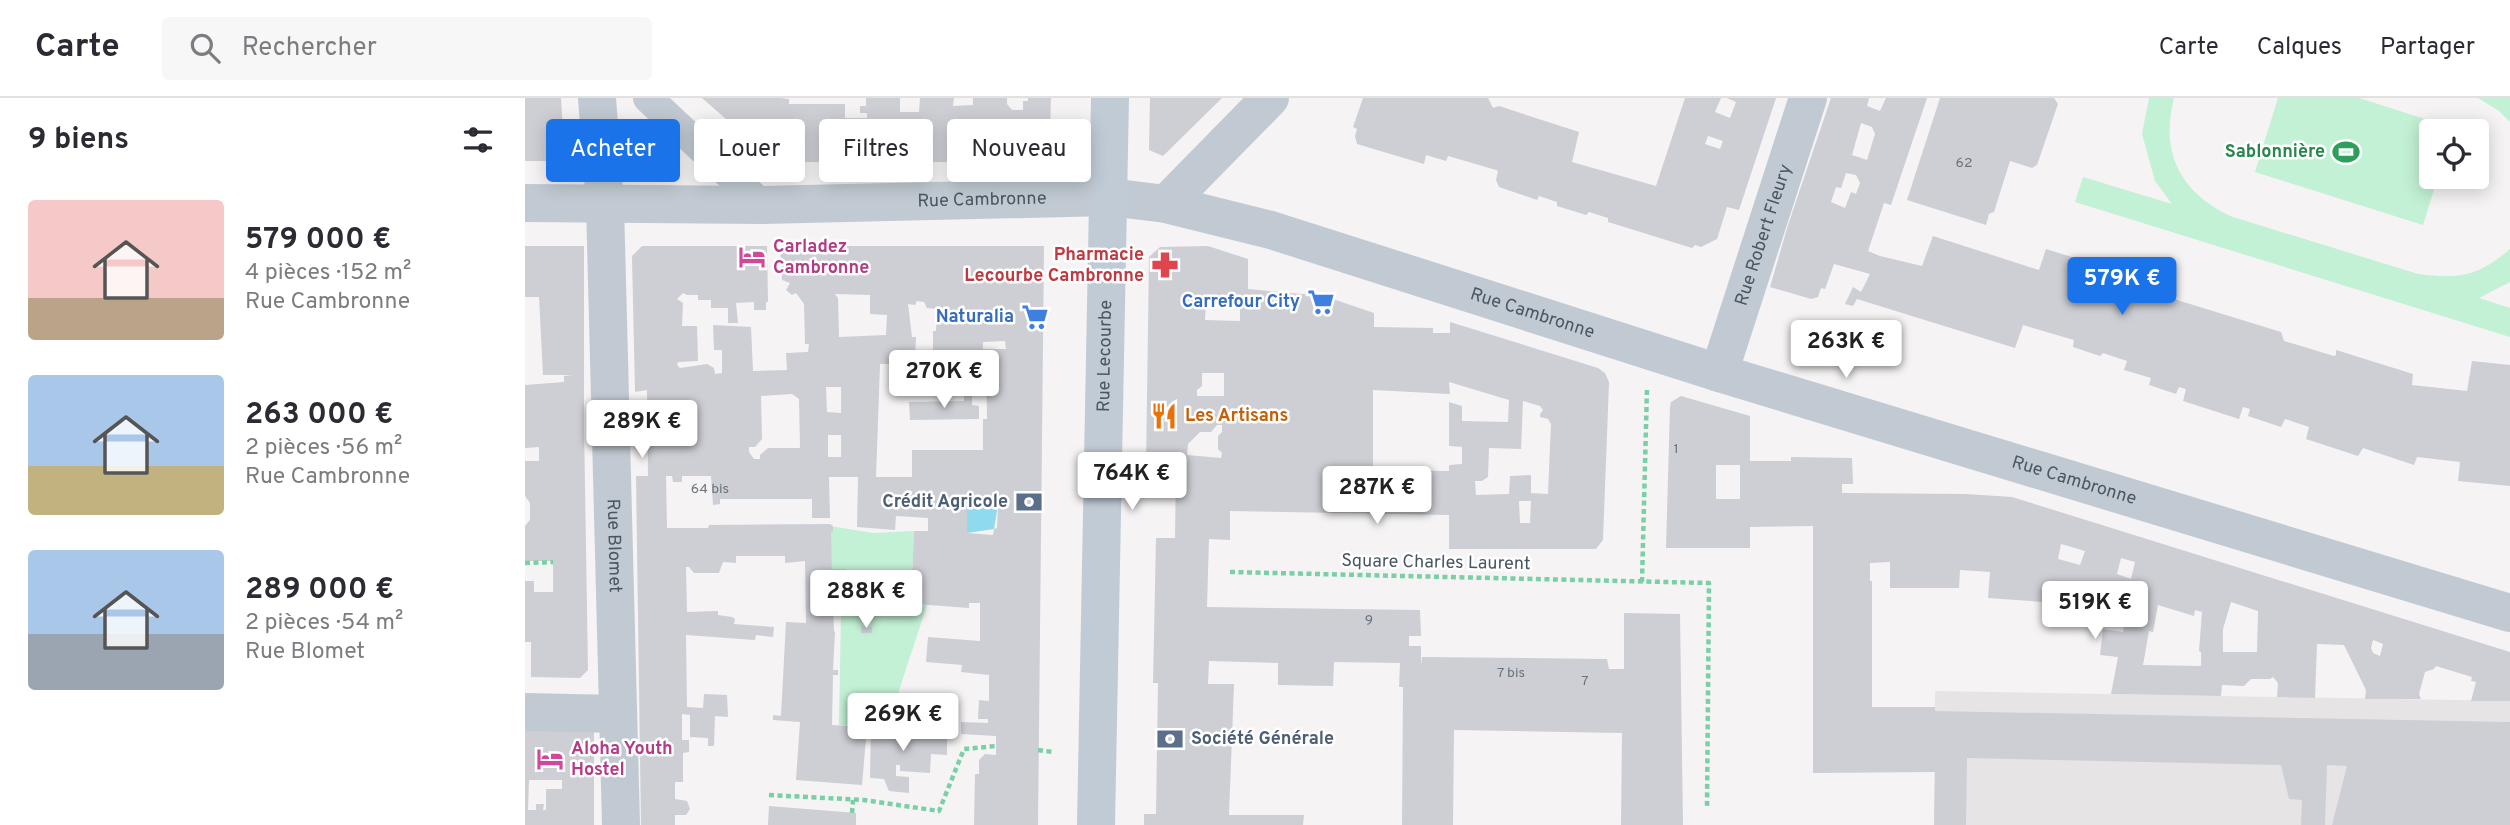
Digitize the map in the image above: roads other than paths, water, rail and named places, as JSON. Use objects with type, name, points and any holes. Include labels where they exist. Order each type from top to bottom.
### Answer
[{"type":"main road","name":"Rue Lecourbe","points":[[1096,825],[1110,98]]},
{"type":"street","name":"Rue Blomet","points":[[597,98],[605,204],[621,825]]},
{"type":"street","points":[[648,98],[762,205]]},
{"type":"street","points":[[1166,204],[1270,98]]},
{"type":"street","name":"Rue Robert Fleury","points":[[1719,373],[1808,98]]},
{"type":"street","name":"Rue Cambronne","points":[[525,203],[762,205],[1109,197],[1166,204],[1272,230],[1719,373],[2510,613]]},
{"type":"street","points":[[525,712],[618,714]]},
{"type":"water","points":[[967,505],[998,505],[994,529],[967,533]]},
{"type":"place","name":"Sablonnière","points":[[2346,152]]},
{"type":"place","name":"Carladez Cambronne","points":[[752,257]]},
{"type":"place","name":"Pharmacie Lecourbe Cambronne","points":[[1165,265]]},
{"type":"place","name":"Carrefour City","points":[[1321,302]]},
{"type":"place","name":"Naturalia","points":[[1035,317]]},
{"type":"place","name":"Les Artisans","points":[[1164,416]]},
{"type":"place","name":"Crédit Agricole","points":[[1029,502]]},
{"type":"place","name":"Société Générale","points":[[1170,739]]},
{"type":"place","name":"Aloha Youth Hostel","points":[[550,759]]}]
